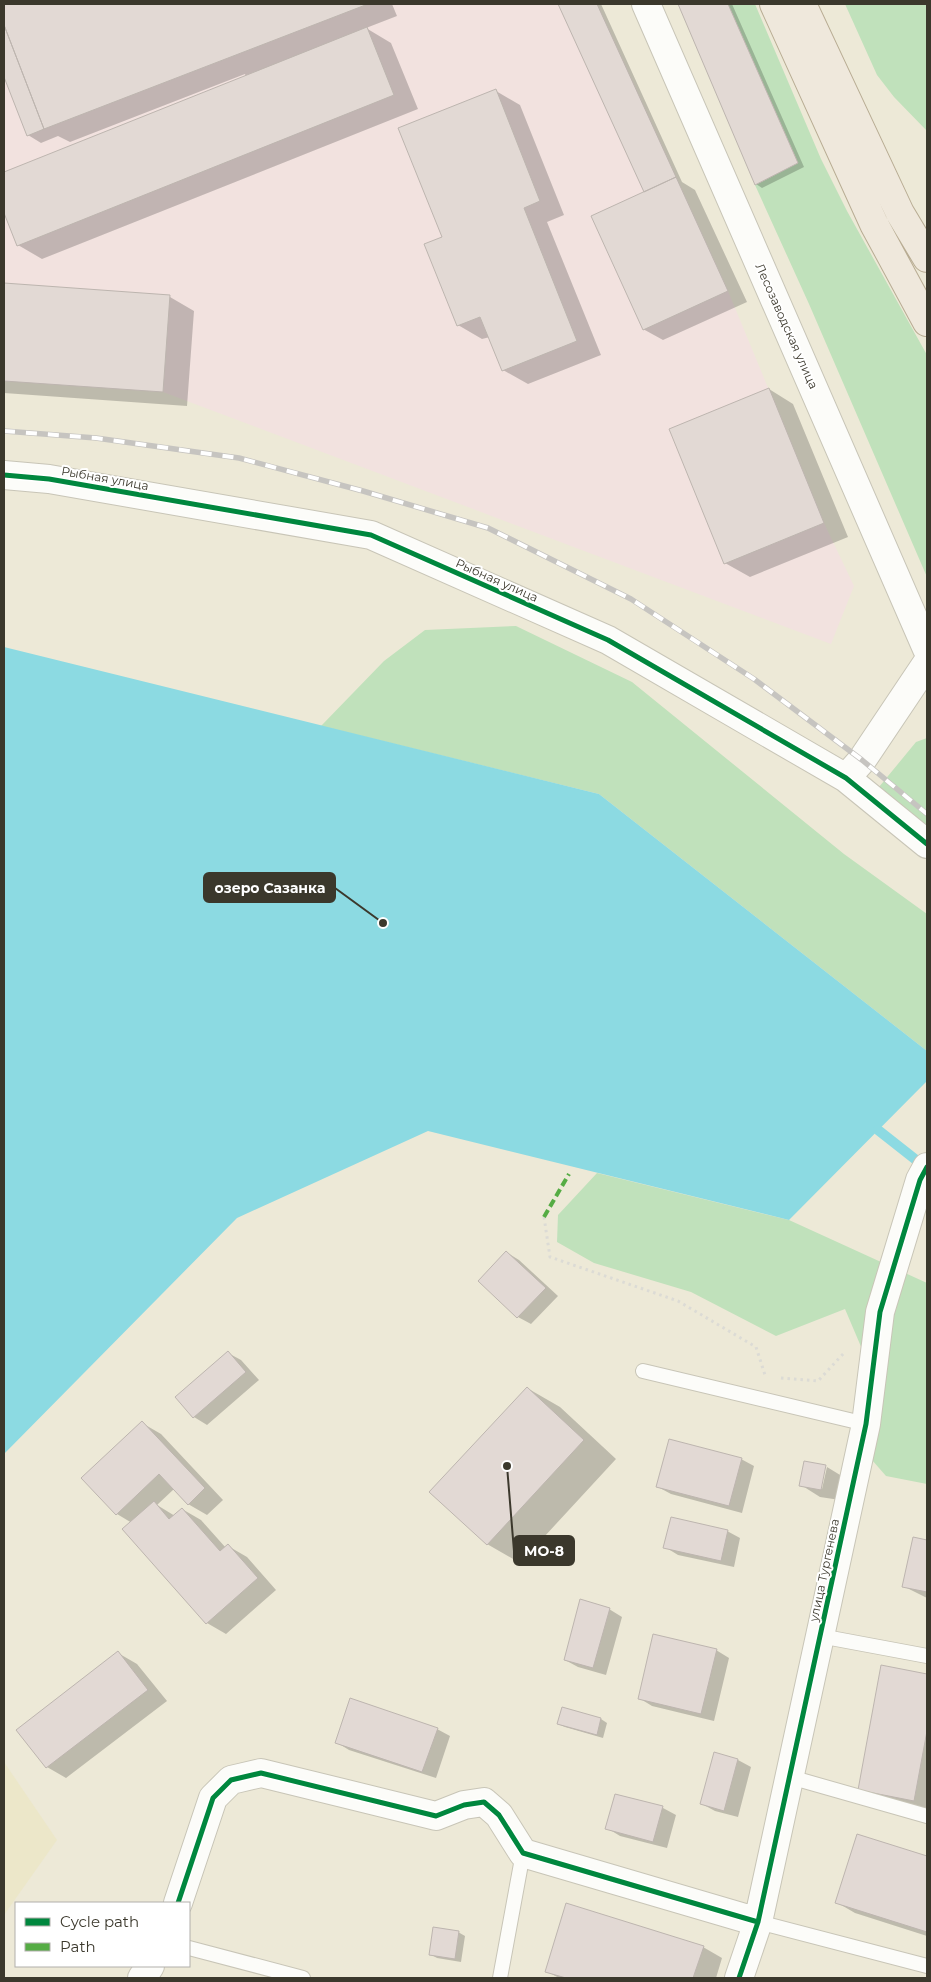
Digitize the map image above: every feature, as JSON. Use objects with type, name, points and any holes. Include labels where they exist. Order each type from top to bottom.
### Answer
[{"type":"main road","points":[[774,4],[874,224],[927,322]]},
{"type":"main road","points":[[802,4],[900,213],[927,258]]},
{"type":"street","name":"Лесозаводская улица","points":[[646,4],[927,648]]},
{"type":"street","name":"Рыбная улица","points":[[4,475],[49,479],[371,535],[608,640],[846,778],[927,844]]},
{"type":"street","points":[[846,778],[862,760],[927,663]]},
{"type":"street","name":"улица Тургенева","points":[[739,1978],[758,1922],[866,1424],[880,1312],[920,1180],[927,1167]]},
{"type":"street","points":[[178,1902],[213,1798],[232,1780],[260,1772],[436,1816],[464,1805],[484,1802],[499,1815],[523,1853],[758,1922]]},
{"type":"street","points":[[142,1978],[149,1967]]},
{"type":"lane","points":[[643,1371],[866,1424]]},
{"type":"lane","points":[[820,1636],[927,1656]]},
{"type":"lane","points":[[790,1777],[927,1816]]},
{"type":"lane","points":[[500,1978],[523,1853]]},
{"type":"lane","points":[[758,1922],[927,1966]]},
{"type":"lane","points":[[190,1948],[303,1978]]},
{"type":"path","points":[[544,1217],[550,1257],[678,1301],[756,1347],[765,1376],[818,1381],[847,1347]]},
{"type":"shaded area","points":[[4,4],[597,4],[728,291],[824,523],[854,586],[831,644],[163,392],[4,381]]},
{"type":"shaded area","points":[[4,1762],[57,1840],[4,1915]]},
{"type":"green space","points":[[728,4],[755,4],[821,159],[847,211],[927,355],[927,577],[809,304],[755,185],[798,163]]},
{"type":"green space","points":[[845,4],[927,4],[927,131],[894,97],[877,75]]},
{"type":"green space","points":[[516,626],[632,682],[844,854],[927,914],[927,1051],[599,794],[321,726],[384,661],[425,630]]},
{"type":"green space","points":[[927,738],[927,826],[879,787],[916,742]]},
{"type":"green space","points":[[597,1173],[789,1220],[927,1283],[927,1484],[886,1476],[872,1460],[879,1389],[845,1309],[776,1336],[691,1292],[594,1263],[557,1242],[558,1215]]},
{"type":"water","points":[[4,647],[599,794],[927,1051],[927,1081],[789,1220],[428,1131],[237,1218],[4,1454]]},
{"type":"building","points":[[4,4],[368,4],[44,129],[4,25]]},
{"type":"building","points":[[558,4],[597,4],[676,177],[644,192]]},
{"type":"building","points":[[678,4],[728,4],[798,163],[755,185]]},
{"type":"building","points":[[4,25],[44,129],[27,136],[4,77]]},
{"type":"building","points":[[367,27],[394,95],[17,246],[4,213],[4,172]]},
{"type":"building","points":[[496,89],[540,201],[524,208],[577,341],[502,371],[480,317],[457,326],[424,244],[442,237],[398,128]]},
{"type":"building","points":[[676,177],[728,291],[643,330],[591,216]]},
{"type":"building","points":[[4,283],[170,295],[163,392],[4,381]]},
{"type":"building","points":[[769,388],[824,523],[724,564],[669,429]]},
{"type":"building","points":[[506,1251],[546,1288],[517,1318],[478,1281]]},
{"type":"building","points":[[228,1351],[246,1372],[193,1418],[175,1397]]},
{"type":"building","points":[[527,1387],[584,1440],[487,1545],[429,1492]]},
{"type":"building","points":[[142,1421],[205,1488],[188,1505],[159,1474],[116,1515],[81,1478]]},
{"type":"building","points":[[669,1439],[742,1458],[729,1506],[656,1487]]},
{"type":"building","points":[[804,1461],[826,1465],[821,1490],[799,1486]]},
{"type":"building","points":[[154,1501],[169,1519],[182,1508],[220,1551],[228,1544],[258,1578],[206,1624],[122,1529]]},
{"type":"building","points":[[671,1517],[728,1530],[721,1561],[663,1548]]},
{"type":"building","points":[[913,1537],[927,1540],[927,1592],[902,1587]]},
{"type":"building","points":[[580,1599],[610,1608],[593,1668],[564,1660]]},
{"type":"building","points":[[653,1634],[717,1649],[701,1714],[638,1699]]},
{"type":"building","points":[[118,1651],[148,1690],[46,1768],[16,1730]]},
{"type":"building","points":[[881,1665],[927,1674],[927,1731],[914,1801],[858,1790]]},
{"type":"building","points":[[350,1698],[438,1728],[422,1772],[335,1743]]},
{"type":"building","points":[[562,1707],[601,1718],[597,1735],[557,1724]]},
{"type":"building","points":[[714,1752],[738,1759],[724,1811],[700,1804]]},
{"type":"building","points":[[615,1794],[663,1806],[653,1842],[605,1829]]},
{"type":"building","points":[[857,1834],[927,1856],[927,1932],[835,1903]]},
{"type":"building","points":[[566,1903],[704,1946],[693,1978],[566,1978],[545,1972]]},
{"type":"building","points":[[433,1927],[459,1931],[455,1959],[429,1955]]},
{"type":"waterway","points":[[878,1130],[925,1167]]},
{"type":"railway","points":[[4,431],[96,438],[239,458],[363,491],[488,528],[631,599],[754,679],[862,760],[927,814]]},
{"type":"marked path","points":[[544,1217],[569,1174]]},
{"type":"cycle path","points":[[4,475],[49,479],[371,535],[608,640],[846,778],[927,844]]},
{"type":"cycle path","points":[[739,1978],[758,1922],[866,1424],[880,1312],[920,1180],[927,1167]]},
{"type":"cycle path","points":[[178,1902],[213,1798],[231,1780],[261,1773],[436,1816],[464,1805],[484,1802],[499,1815],[523,1853],[758,1922]]},
{"type":"place","name":"озеро Сазанка","points":[[383,923]]},
{"type":"place","name":"MO-8","points":[[507,1466]]}]
